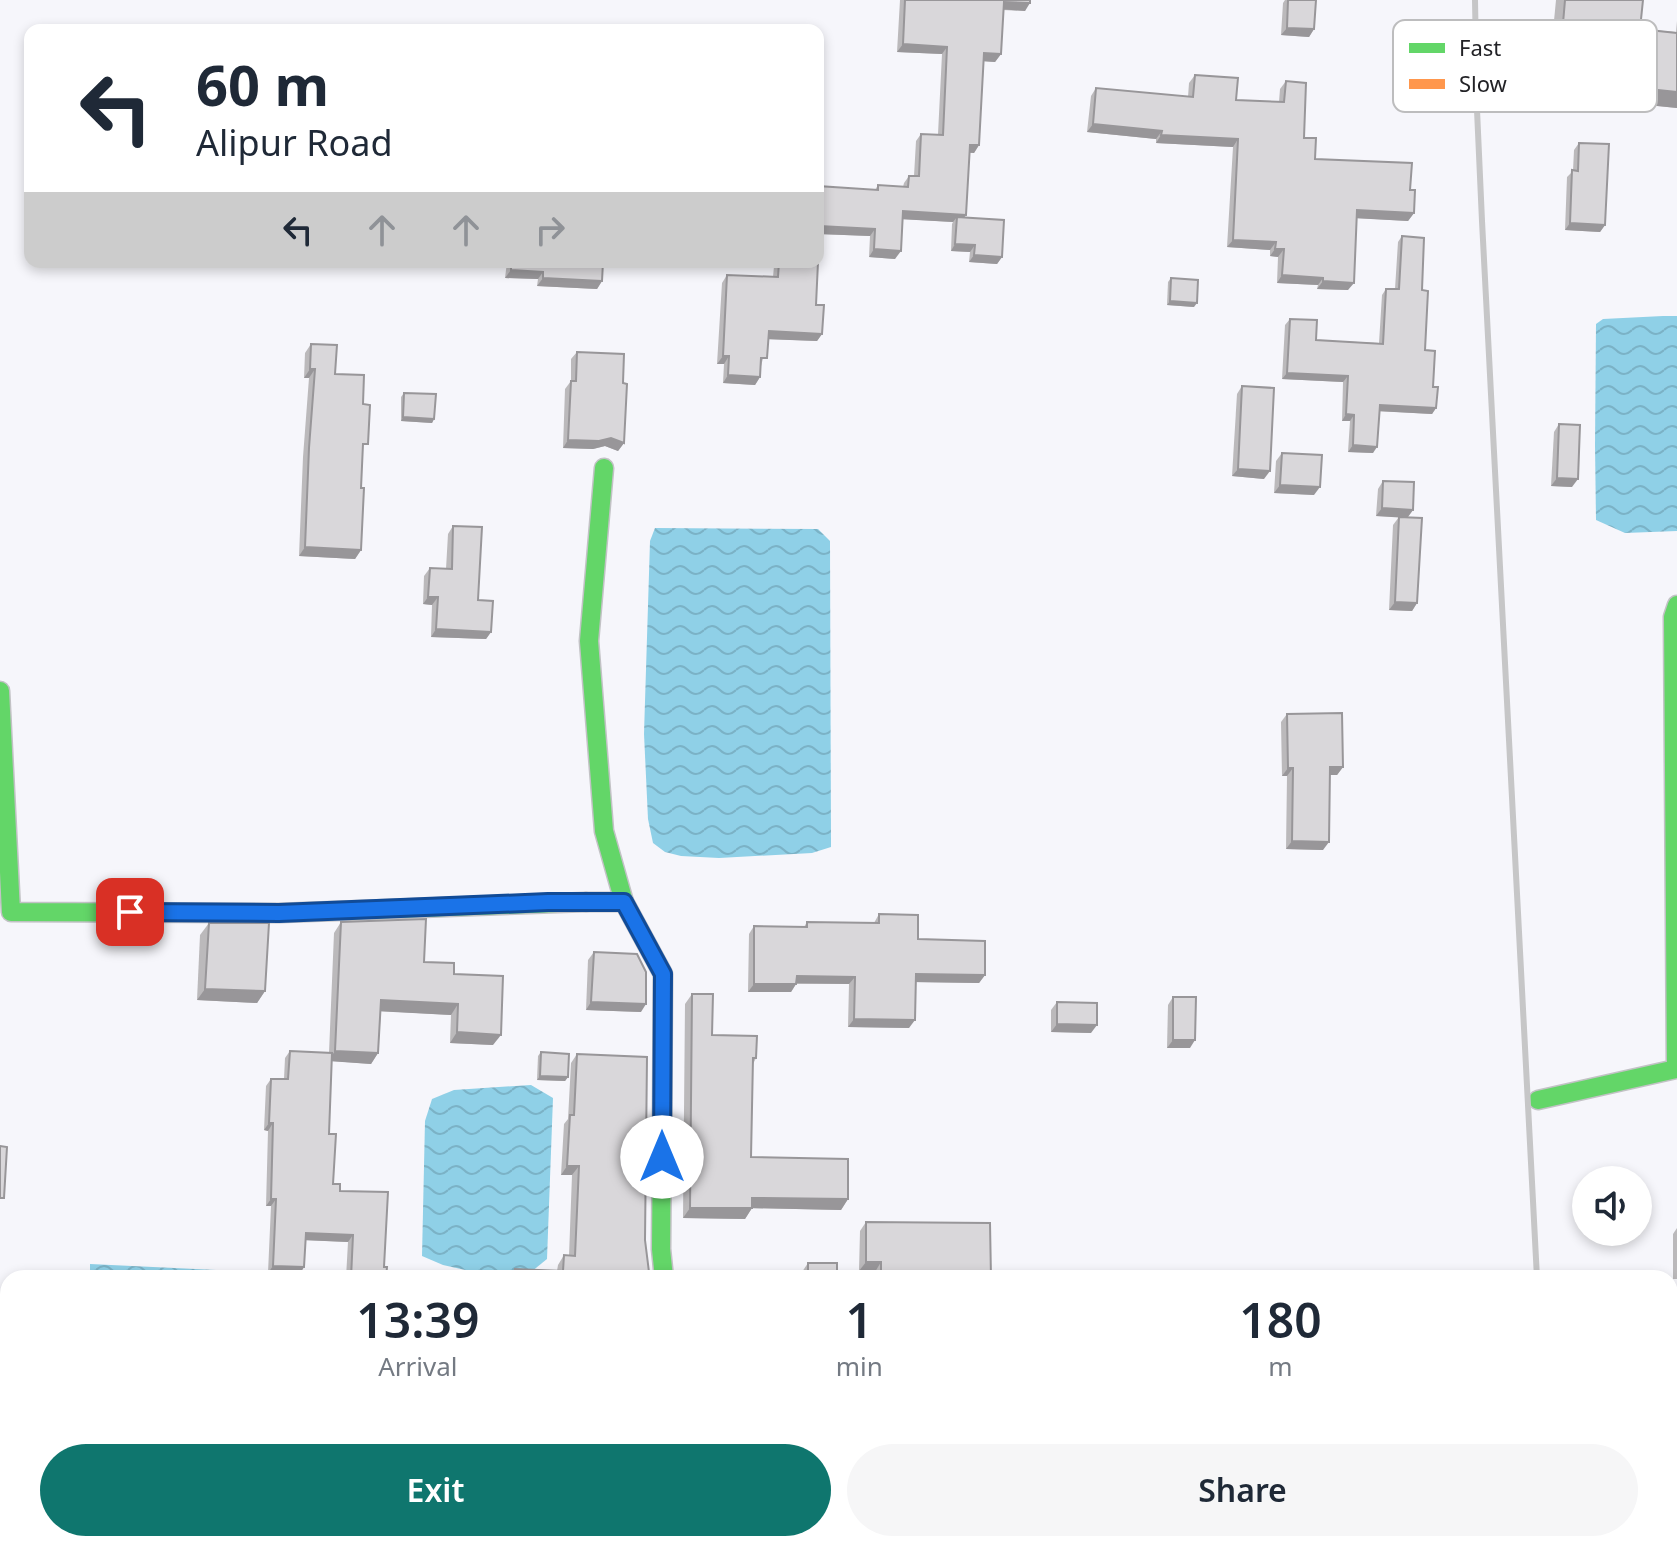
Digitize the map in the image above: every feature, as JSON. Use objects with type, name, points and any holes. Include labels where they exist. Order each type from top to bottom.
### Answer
[{"type":"street","points":[[604,468],[589,641],[604,831],[624,902],[663,974],[663,1270]]},
{"type":"street","points":[[1538,1100],[1676,1069],[1673,617],[1677,605]]},
{"type":"street","points":[[0,691],[6,915],[279,913],[548,902],[624,902]]},
{"type":"water","points":[[1677,316],[1677,531],[1625,533],[1596,520],[1596,324],[1603,319]]},
{"type":"water","points":[[655,528],[818,529],[830,541],[831,847],[812,853],[719,858],[681,856],[665,852],[653,843],[648,819],[644,734],[650,541]]},
{"type":"water","points":[[531,1085],[553,1098],[547,1259],[533,1270],[465,1270],[422,1256],[425,1121],[432,1099],[454,1090]]},
{"type":"water","points":[[90,1264],[216,1270],[90,1270]]},
{"type":"building","points":[[905,0],[1030,0],[1030,3],[1004,2],[1001,54],[984,53],[979,145],[970,145],[966,215],[903,211],[901,251],[874,249],[875,229],[824,226],[824,186],[878,190],[878,185],[908,187],[909,176],[919,176],[921,134],[943,135],[947,47],[903,44]]},
{"type":"building","points":[[1288,0],[1316,0],[1314,29],[1287,28]]},
{"type":"building","points":[[1565,0],[1643,0],[1641,20],[1563,20]]},
{"type":"building","points":[[1657,31],[1677,33],[1677,92],[1657,90]]},
{"type":"building","points":[[1195,75],[1238,78],[1236,100],[1284,102],[1286,81],[1306,83],[1304,138],[1316,138],[1315,159],[1412,163],[1410,190],[1415,190],[1414,213],[1357,210],[1354,283],[1282,275],[1284,249],[1275,249],[1276,242],[1233,240],[1238,139],[1161,135],[1162,131],[1093,124],[1096,88],[1193,97]]},
{"type":"building","points":[[1579,143],[1609,144],[1605,225],[1570,223],[1572,170],[1578,171]]},
{"type":"building","points":[[957,217],[1004,220],[1002,257],[974,255],[975,245],[955,244]]},
{"type":"building","points":[[1402,236],[1424,238],[1422,290],[1428,291],[1425,350],[1435,351],[1433,387],[1438,387],[1436,408],[1380,405],[1377,447],[1353,445],[1354,415],[1346,414],[1348,376],[1287,373],[1290,319],[1317,320],[1316,340],[1383,344],[1386,289],[1399,289]]},
{"type":"building","points":[[603,268],[602,281],[543,278],[543,272],[511,270]]},
{"type":"building","points":[[779,268],[818,268],[816,305],[824,305],[822,334],[769,331],[767,358],[761,358],[760,377],[728,375],[729,356],[723,356],[727,275],[778,277]]},
{"type":"building","points":[[1171,278],[1198,280],[1197,303],[1170,301]]},
{"type":"building","points":[[311,344],[337,345],[335,374],[364,375],[363,404],[370,405],[368,444],[363,444],[361,550],[305,547],[315,369],[310,369]]},
{"type":"building","points":[[577,352],[624,354],[623,383],[627,384],[624,443],[611,438],[599,441],[568,440],[571,381],[576,381]]},
{"type":"building","points":[[1242,386],[1274,388],[1270,471],[1238,469]]},
{"type":"building","points":[[404,393],[436,394],[434,419],[403,417]]},
{"type":"building","points":[[1559,424],[1580,425],[1578,479],[1557,478]]},
{"type":"building","points":[[1282,453],[1322,455],[1320,487],[1280,485]]},
{"type":"building","points":[[1383,481],[1414,482],[1413,510],[1382,508]]},
{"type":"building","points":[[1399,517],[1422,518],[1417,603],[1395,602]]},
{"type":"building","points":[[453,526],[482,527],[478,600],[493,601],[491,632],[436,629],[438,597],[428,597],[430,568],[452,569]]},
{"type":"building","points":[[1342,713],[1343,767],[1330,767],[1329,842],[1292,841],[1293,768],[1288,768],[1287,714]]},
{"type":"building","points":[[879,914],[918,915],[918,939],[985,941],[985,975],[916,974],[915,1020],[854,1019],[855,977],[797,976],[796,984],[754,984],[754,926],[807,927],[807,922],[879,923]]},
{"type":"building","points":[[426,919],[424,962],[454,963],[454,974],[503,976],[501,1035],[457,1032],[458,1004],[381,1000],[378,1053],[335,1051],[341,922]]},
{"type":"building","points":[[209,923],[269,923],[265,991],[205,989]]},
{"type":"building","points":[[594,952],[637,954],[646,972],[646,1004],[591,1002]]},
{"type":"building","points":[[692,994],[713,994],[712,1035],[757,1036],[756,1058],[753,1058],[751,1157],[848,1159],[848,1199],[752,1198],[752,1208],[690,1208]]},
{"type":"building","points":[[1173,997],[1196,997],[1195,1040],[1173,1040]]},
{"type":"building","points":[[1057,1002],[1097,1003],[1097,1025],[1057,1024]]},
{"type":"building","points":[[290,1051],[332,1053],[329,1134],[336,1134],[333,1184],[340,1184],[340,1191],[388,1192],[384,1267],[387,1270],[351,1270],[353,1235],[306,1233],[304,1267],[273,1266],[276,1199],[271,1199],[271,1079],[288,1079]]},
{"type":"building","points":[[541,1052],[569,1054],[568,1077],[540,1076]]},
{"type":"building","points":[[577,1054],[647,1057],[645,1240],[649,1270],[563,1270],[564,1255],[575,1256],[579,1166],[567,1166],[570,1115],[574,1115]]},
{"type":"building","points":[[0,1146],[7,1147],[4,1198],[0,1198]]},
{"type":"building","points":[[866,1222],[990,1223],[991,1270],[881,1270],[881,1262],[866,1262]]},
{"type":"building","points":[[808,1263],[837,1263],[837,1270],[808,1270]]},
{"type":"railway","points":[[1475,0],[1475,20]]},
{"type":"railway","points":[[1477,112],[1537,1270]]},
{"type":"traffic: fast","points":[[604,468],[589,641],[604,831],[624,902]]},
{"type":"traffic: fast","points":[[1538,1100],[1676,1069],[1673,617],[1677,605]]},
{"type":"traffic: fast","points":[[0,691],[11,912],[279,913],[586,902]]},
{"type":"traffic: fast","points":[[662,1129],[663,1270]]},
{"type":"traffic: slow","points":[[586,902],[624,902],[663,974],[662,1129]]},
{"type":"route","points":[[130,912],[279,913],[548,902],[624,902],[663,974],[662,1157]]}]
